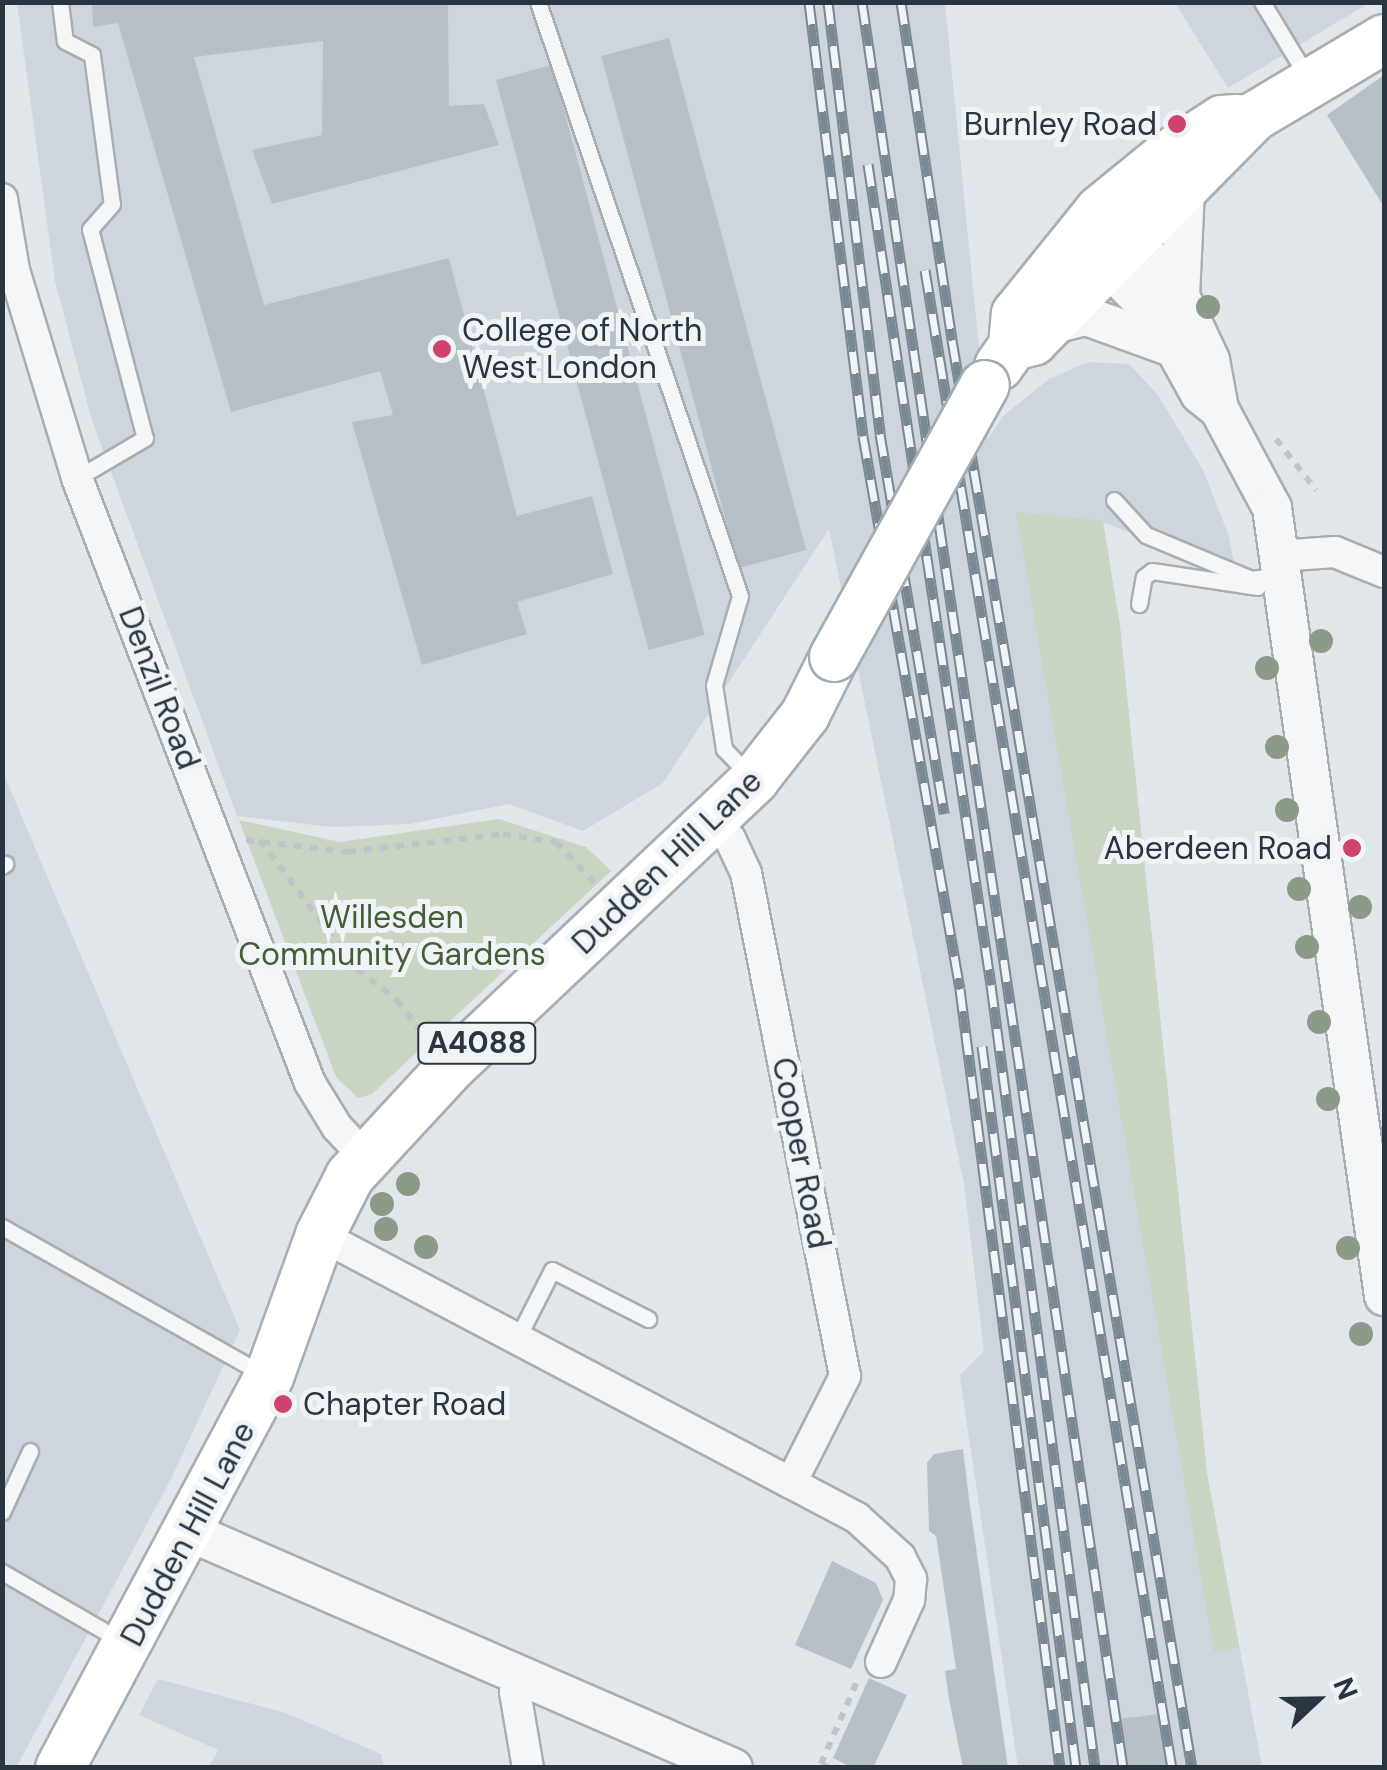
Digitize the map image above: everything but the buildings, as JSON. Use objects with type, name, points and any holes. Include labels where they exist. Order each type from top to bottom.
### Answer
[{"type":"main road","name":"Dudden Hill Lane","points":[[60,1768],[130,1646],[269,1377],[320,1235],[364,1156],[713,822],[754,780],[805,715],[985,385],[1031,336],[1016,314],[1045,273],[1111,245],[1185,190],[1255,116],[1384,38]]},
{"type":"main road","name":"Dudden Hill Lane","points":[[1111,245],[1100,210],[1165,157],[1222,120],[1255,116]]},
{"type":"street","points":[[1185,190],[1180,296],[1210,360],[1219,410],[1272,508],[1384,1296]]},
{"type":"street","name":"Denzil Road","points":[[2,199],[8,272],[77,478],[310,1083],[364,1156]]},
{"type":"street","points":[[1111,245],[1180,296]]},
{"type":"street","points":[[1111,245],[1158,318],[1168,346],[1200,394],[1219,410]]},
{"type":"street","points":[[1031,336],[1086,316],[1168,346]]},
{"type":"street","points":[[1280,571],[1335,552],[1384,572]]},
{"type":"street","name":"Cooper Road","points":[[713,822],[730,839],[746,873],[845,1376],[791,1483]]},
{"type":"street","points":[[320,1235],[857,1518],[900,1557],[911,1579],[909,1600],[870,1669]]},
{"type":"street","points":[[190,1532],[733,1768]]},
{"type":"street","points":[[522,1675],[514,1692],[528,1768]]},
{"type":"lane","points":[[60,2],[64,41],[92,55],[112,204],[90,229],[145,438],[77,478]]},
{"type":"lane","points":[[538,2],[740,596],[714,685],[724,748],[754,780]]},
{"type":"lane","points":[[1262,2],[1310,81]]},
{"type":"lane","points":[[1114,500],[1146,535],[1251,579],[1280,571]]},
{"type":"lane","points":[[1139,604],[1144,577],[1152,571],[1252,588],[1280,571]]},
{"type":"lane","points":[[2,1227],[269,1377]]},
{"type":"lane","points":[[517,1339],[552,1270],[648,1318]]},
{"type":"lane","points":[[2,1512],[30,1450]]},
{"type":"lane","points":[[2,1572],[130,1646]]},
{"type":"path","points":[[219,845],[259,839],[348,852],[503,834],[556,842],[602,890]]},
{"type":"path","points":[[259,839],[356,969],[397,1000],[436,1049]]},
{"type":"path","points":[[829,1768],[821,1764],[870,1669]]},
{"type":"shaded area","points":[[17,3],[945,3],[988,439],[1003,416],[1049,379],[1088,362],[1129,364],[1158,395],[1203,470],[1229,536],[1236,576],[1103,522],[1120,627],[1207,1474],[1262,1767],[1018,1767],[960,1375],[984,1351],[964,1184],[829,529],[663,783],[583,831],[509,804],[410,824],[331,827],[237,816],[91,417],[55,281]]},
{"type":"shaded area","points":[[1175,3],[1369,3],[1228,88]]},
{"type":"shaded area","points":[[2,770],[240,1330],[171,1479],[16,1768],[2,1767]]},
{"type":"shaded area","points":[[158,1679],[286,1713],[381,1754],[384,1767],[209,1767],[218,1750],[139,1715]]},
{"type":"green space","points":[[1016,512],[1103,521],[1120,627],[1207,1474],[1239,1647],[1214,1652]]},
{"type":"green space","name":"Willesden Community Gardens","points":[[499,819],[586,847],[611,871],[372,1094],[358,1098],[336,1077],[239,820],[340,842]]},
{"type":"railway","points":[[809,2],[863,436],[960,989],[1060,1768]]},
{"type":"railway","points":[[828,2],[880,434],[944,814]]},
{"type":"railway","points":[[862,2],[1123,1768]]},
{"type":"railway","points":[[901,2],[952,340],[1192,1768]]},
{"type":"railway","points":[[868,164],[991,985],[1095,1768]]},
{"type":"railway","points":[[925,270],[1172,1768]]},
{"type":"railway","points":[[982,1046],[1076,1768]]},
{"type":"place","name":"Burnley Road","points":[[1177,124]]},
{"type":"place","name":"College of North West London","points":[[442,349]]},
{"type":"place","name":"Aberdeen Road","points":[[1352,848]]},
{"type":"place","name":"Chapter Road","points":[[283,1404]]}]
